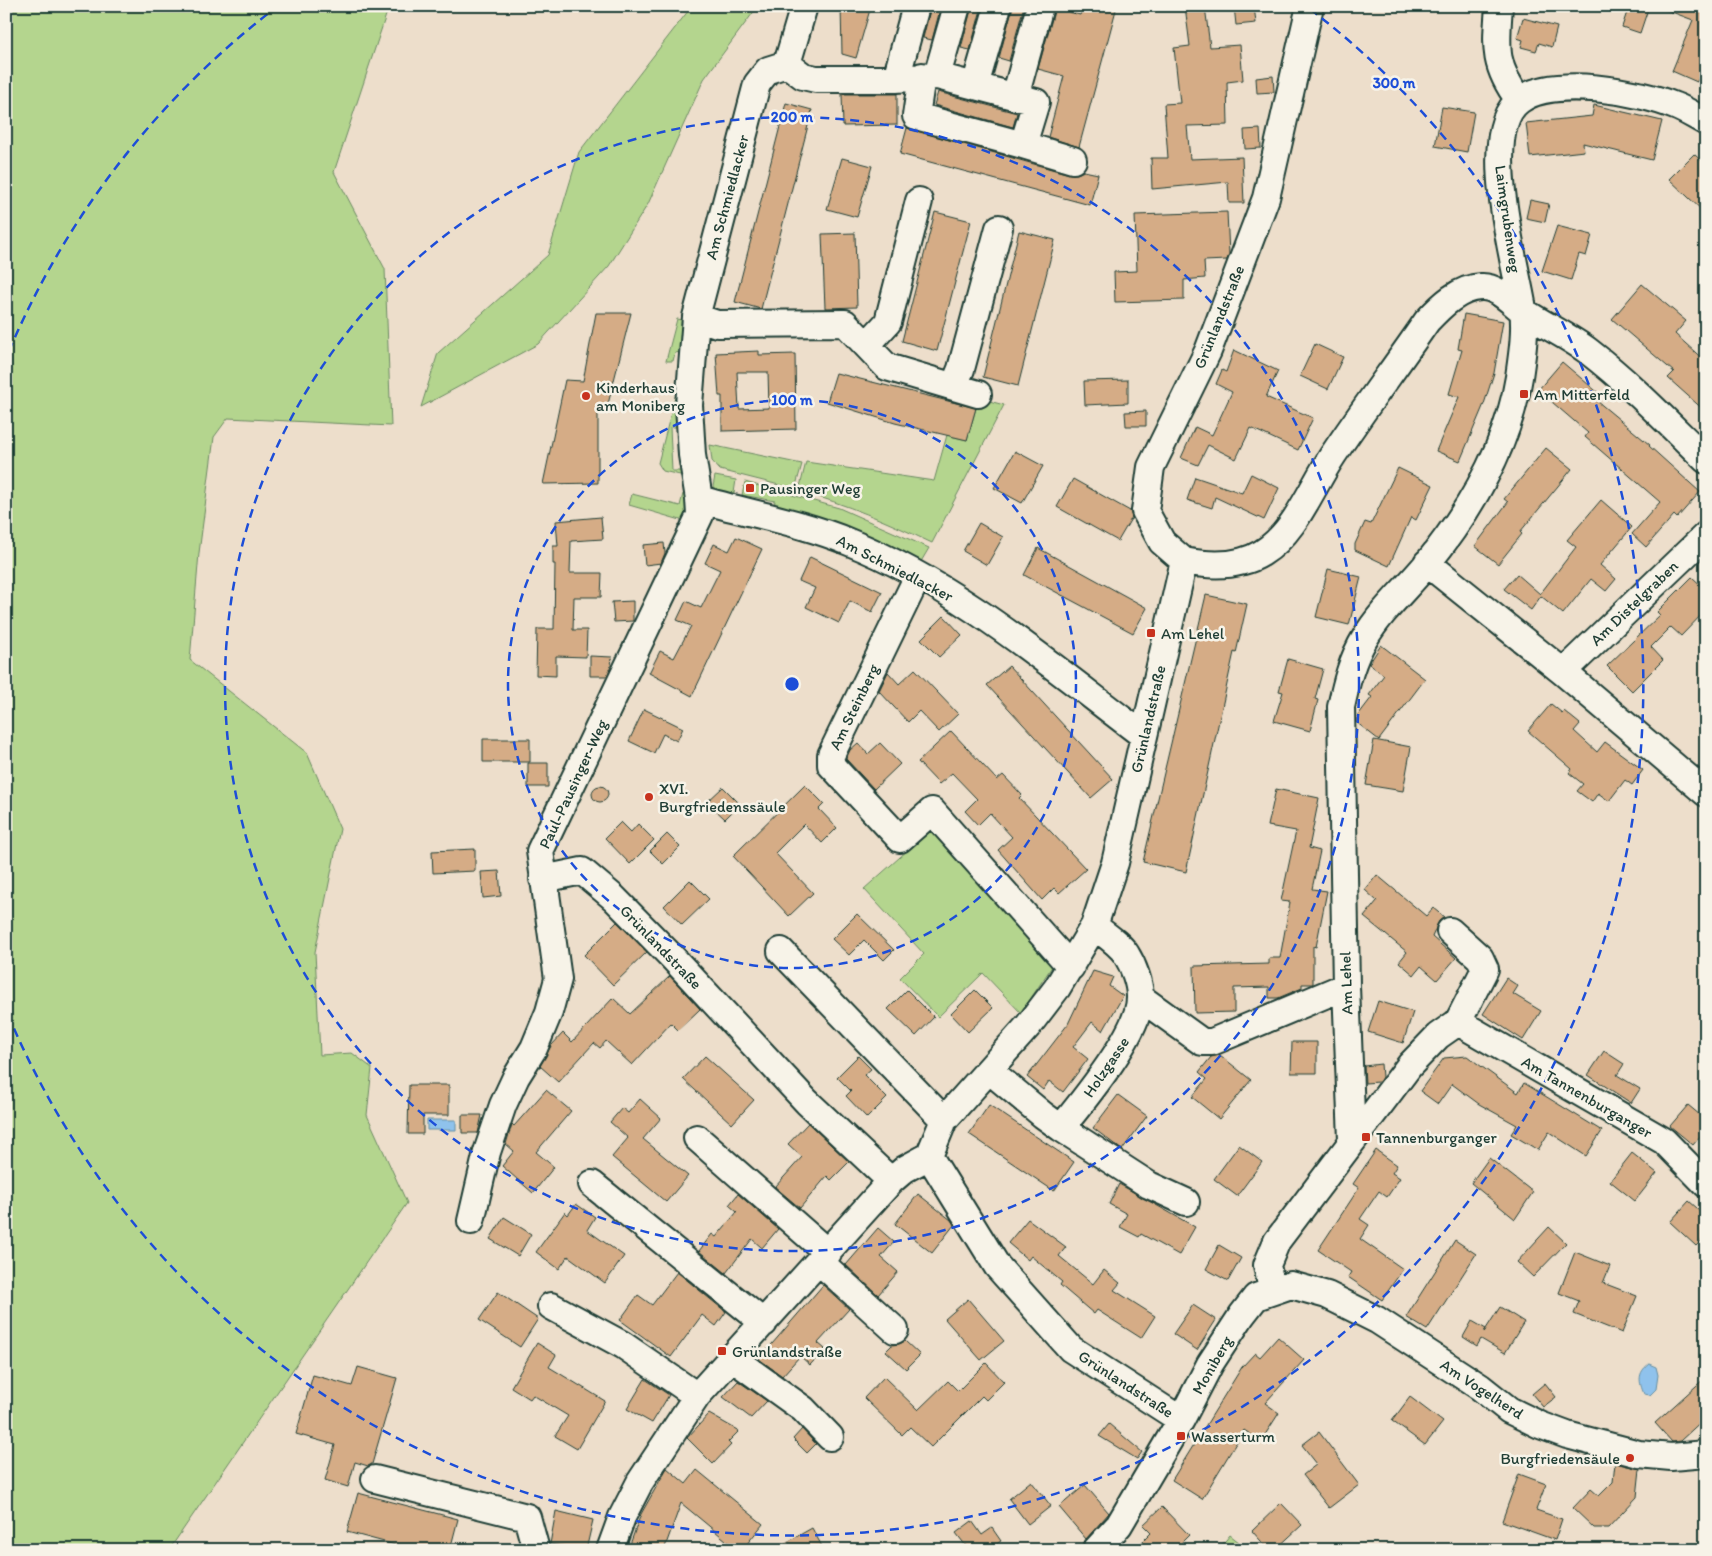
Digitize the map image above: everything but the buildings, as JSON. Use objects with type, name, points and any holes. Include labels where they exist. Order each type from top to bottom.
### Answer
[{"type":"street","points":[[804,6],[787,64],[803,76],[816,79],[896,79],[930,76],[1036,102],[1023,145]]},
{"type":"street","points":[[896,79],[916,6]]},
{"type":"street","points":[[957,6],[916,116],[1073,160]]},
{"type":"street","points":[[976,86],[998,6]]},
{"type":"street","points":[[1015,97],[1040,6]]},
{"type":"street","name":"Grünlandstraße","points":[[1181,1420],[1071,1349],[997,1266],[929,1156],[944,1120],[1028,1026],[1071,967],[1094,926],[1115,863],[1184,562],[1162,542],[1145,510],[1151,467],[1208,350],[1266,198],[1310,6]]},
{"type":"street","points":[[1499,6],[1496,51],[1505,81],[1519,100],[1541,90],[1582,88],[1627,93],[1674,105],[1706,122]]},
{"type":"street","name":"Am Schmiedlacker","points":[[787,64],[768,70],[757,84],[696,317],[689,405],[692,455],[700,499],[798,524],[851,542],[918,576],[981,613],[1144,736]]},
{"type":"street","name":"Laimgrubenweg","points":[[1519,100],[1508,114],[1498,165],[1507,229],[1523,311]]},
{"type":"street","points":[[867,346],[888,322],[919,201]]},
{"type":"street","points":[[696,317],[717,324],[845,323],[887,367],[966,390],[961,369],[999,228]]},
{"type":"street","points":[[1184,562],[1207,565],[1231,564],[1260,554],[1283,536],[1355,424],[1427,321],[1444,304],[1464,292],[1482,287],[1504,295],[1523,311],[1587,350],[1625,381],[1706,460]]},
{"type":"street","name":"Am Lehel","points":[[1352,1140],[1346,986],[1341,707],[1347,679],[1364,639],[1380,617],[1427,563],[1471,502],[1506,431],[1519,379],[1523,340],[1523,311]]},
{"type":"street","name":"Paul-Pausinger-Weg","points":[[470,1221],[487,1152],[503,1105],[516,1077],[534,1048],[549,1012],[558,979],[553,931],[543,879],[540,851],[696,524],[700,515],[700,499]]},
{"type":"street","name":"Am Distelgraben","points":[[1563,672],[1706,535]]},
{"type":"street","points":[[1427,563],[1563,672],[1706,793]]},
{"type":"street","name":"Am Steinberg","points":[[918,576],[830,755],[831,765],[900,839],[932,810],[1071,967]]},
{"type":"street","name":"Grünlandstraße","points":[[543,879],[582,871],[614,898],[733,1021],[807,1102],[891,1181]]},
{"type":"street","name":"Holzgasse","points":[[1061,1128],[1083,1101],[1130,1032],[1140,998],[1136,977],[1125,952],[1094,926]]},
{"type":"street","points":[[1272,1290],[1267,1265],[1277,1240],[1410,1064],[1438,1036],[1458,1022],[1485,969],[1480,958],[1450,931]]},
{"type":"street","points":[[781,951],[944,1120]]},
{"type":"street","points":[[1140,998],[1202,1042],[1212,1042],[1346,986]]},
{"type":"street","name":"Am Tannenburganger","points":[[1458,1022],[1664,1141],[1706,1184]]},
{"type":"street","points":[[989,1070],[1061,1128],[1149,1185],[1186,1202]]},
{"type":"street","points":[[697,1138],[824,1257],[895,1330]]},
{"type":"street","points":[[610,1550],[622,1517],[640,1482],[697,1396],[891,1181],[905,1169],[929,1156]]},
{"type":"street","points":[[592,1184],[764,1323]]},
{"type":"street","name":"Am Vogelherd","points":[[1272,1290],[1291,1285],[1327,1295],[1369,1316],[1480,1387],[1510,1410],[1567,1435],[1639,1454],[1670,1457],[1706,1454]]},
{"type":"street","name":"Moniberg","points":[[1096,1550],[1119,1525],[1181,1420],[1210,1364],[1242,1315],[1256,1296],[1272,1290]]},
{"type":"street","points":[[551,1306],[622,1345],[697,1396]]},
{"type":"street","points":[[732,1358],[803,1409],[830,1437]]},
{"type":"street","points":[[374,1479],[527,1517],[536,1550]]},
{"type":"green space","points":[[13,6],[389,6],[334,172],[385,269],[391,426],[228,418],[214,437],[199,553],[190,660],[307,753],[340,829],[315,952],[320,1055],[352,1053],[372,1068],[367,1115],[407,1203],[169,1550],[6,1550],[6,71]]},
{"type":"green space","points":[[692,6],[758,6],[704,79],[648,204],[609,266],[538,344],[421,407],[438,353],[548,255],[579,152]]},
{"type":"green space","points":[[677,319],[683,320],[681,352],[675,353],[673,361],[666,361]]},
{"type":"green space","points":[[679,382],[682,427],[670,427],[672,471],[684,471],[685,474],[680,475],[663,471],[658,463]]},
{"type":"green space","points":[[982,399],[1004,405],[932,543],[867,514],[799,491],[806,462],[934,481],[947,435],[967,440],[976,408]]},
{"type":"green space","points":[[710,445],[802,464],[795,489],[720,470],[712,461]]},
{"type":"green space","points":[[715,476],[736,480],[733,499],[712,492]]},
{"type":"green space","points":[[745,482],[839,508],[929,548],[919,565],[773,511],[775,501],[742,495]]},
{"type":"green space","points":[[690,489],[684,521],[629,505],[632,494],[680,506],[683,494]]},
{"type":"green space","points":[[935,826],[1055,962],[1021,1013],[983,973],[938,1017],[900,978],[924,954],[864,889]]},
{"type":"green space","points":[[1230,1535],[1249,1550],[1218,1550]]},
{"type":"water","points":[[427,1120],[456,1120],[456,1130],[427,1130]]},
{"type":"water","points":[[1649,1364],[1656,1367],[1658,1375],[1656,1389],[1650,1395],[1644,1394],[1640,1382],[1642,1371]]},
{"type":"place","name":"Am Mitterfeld","points":[[1524,394]]},
{"type":"place","name":"Kinderhaus am Moniberg","points":[[586,396]]},
{"type":"place","name":"Pausinger Weg","points":[[750,488]]},
{"type":"place","name":"Am Lehel","points":[[1151,633]]},
{"type":"place","name":"XVI. Burgfriedenssäule","points":[[649,797]]},
{"type":"place","name":"Tannenburganger","points":[[1366,1137]]},
{"type":"place","name":"Grünlandstraße","points":[[722,1351]]},
{"type":"place","name":"Wasserturm","points":[[1181,1436]]},
{"type":"place","name":"Burgfriedensäule","points":[[1630,1458]]}]
